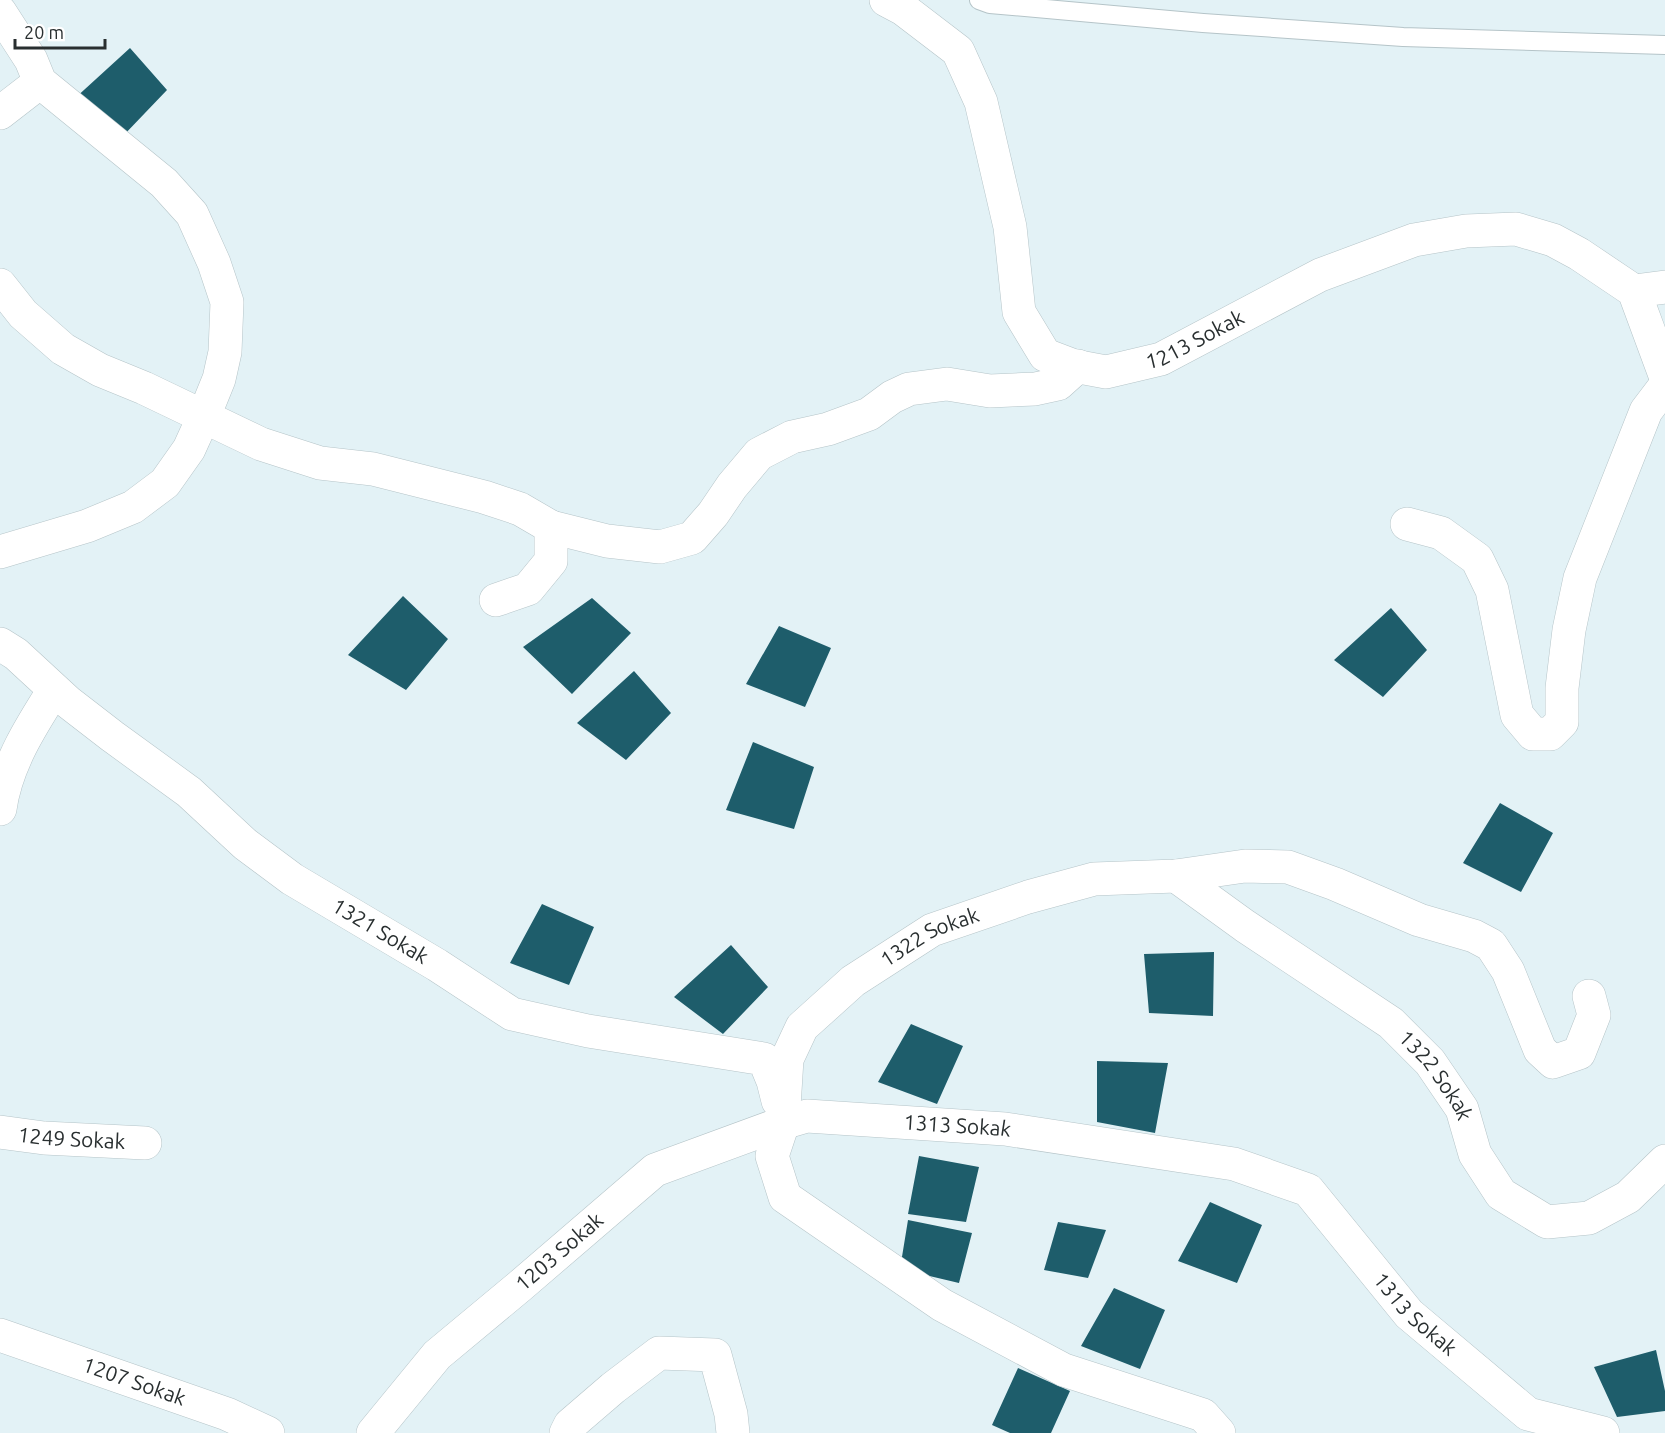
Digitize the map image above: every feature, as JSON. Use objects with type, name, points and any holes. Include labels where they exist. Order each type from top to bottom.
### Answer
[{"type":"street","name":"1213 Sokak","points":[[886,0],[903,9],[958,51],[981,102],[1010,227],[1019,312],[1046,355],[1078,366],[1106,372],[1161,359],[1320,275],[1414,240],[1466,231],[1516,229],[1553,240],[1650,289],[1665,375]]},
{"type":"street","points":[[0,12],[31,60],[40,82],[164,183],[192,214],[214,263],[226,303],[225,352],[219,379],[189,449],[165,483],[133,507],[87,526],[0,552]]},
{"type":"street","points":[[0,113],[40,82]]},
{"type":"street","points":[[0,285],[23,314],[63,349],[100,370],[144,388],[261,444],[320,462],[373,469],[484,497],[520,509],[551,527],[607,542],[660,547],[692,538],[759,454],[792,437],[828,429],[869,414],[892,397],[909,389],[947,384],[990,391],[1035,389],[1058,384],[1078,366]]},
{"type":"street","points":[[1407,524],[1441,533],[1477,559],[1492,590],[1517,715],[1533,734],[1550,734],[1562,722],[1562,688],[1580,578],[1646,411],[1665,386]]},
{"type":"street","points":[[496,600],[528,589],[551,561],[551,527]]},
{"type":"street","name":"1321 Sokak","points":[[0,644],[16,654],[68,702],[189,792],[245,844],[292,879],[437,965],[512,1014],[588,1031],[764,1059],[773,1081],[783,1124]]},
{"type":"street","points":[[0,809],[2,792],[24,738],[54,690]]},
{"type":"street","name":"1322 Sokak","points":[[783,1124],[787,1059],[802,1027],[853,981],[932,930],[1028,897],[1094,879],[1176,876],[1245,866],[1288,867],[1335,884],[1419,920],[1474,936],[1491,945],[1508,971],[1540,1050],[1553,1062],[1579,1053],[1594,1015],[1589,996]]},
{"type":"street","name":"1322 Sokak","points":[[1176,876],[1245,926],[1391,1023],[1430,1062],[1462,1109],[1475,1154],[1501,1194],[1547,1222],[1588,1218],[1608,1208],[1628,1197],[1665,1161]]},
{"type":"street","name":"1313 Sokak","points":[[783,1124],[807,1116],[1005,1129],[1234,1164],[1308,1190],[1409,1314],[1528,1414],[1603,1433]]},
{"type":"street","points":[[783,1124],[772,1156],[785,1197],[942,1305],[1064,1370],[1203,1416],[1219,1433]]},
{"type":"street","name":"1203 Sokak","points":[[373,1433],[438,1355],[654,1170],[783,1124]]},
{"type":"street","name":"1249 Sokak","points":[[0,1132],[44,1138],[145,1143]]},
{"type":"street","name":"1207 Sokak","points":[[0,1335],[227,1414],[268,1433]]},
{"type":"street","points":[[566,1433],[570,1425],[659,1353],[715,1355],[731,1414],[733,1433]]},
{"type":"lane","points":[[979,0],[990,4],[1356,34],[1665,45]]},
{"type":"building","points":[[130,48],[167,90],[122,137],[73,100]]},
{"type":"building","points":[[403,596],[448,639],[406,690],[348,655]]},
{"type":"building","points":[[592,598],[631,633],[572,694],[523,647]]},
{"type":"building","points":[[1391,608],[1427,650],[1383,697],[1334,660]]},
{"type":"building","points":[[779,626],[831,648],[805,707],[746,684]]},
{"type":"building","points":[[634,671],[671,713],[626,760],[577,723]]},
{"type":"building","points":[[753,742],[814,767],[794,829],[726,810]]},
{"type":"building","points":[[1500,803],[1553,833],[1521,892],[1463,863]]},
{"type":"building","points":[[542,904],[594,927],[569,985],[510,963]]},
{"type":"building","points":[[731,945],[768,987],[723,1034],[674,997]]},
{"type":"building","points":[[1214,952],[1213,1016],[1149,1013],[1144,954]]},
{"type":"building","points":[[911,1024],[963,1046],[937,1104],[878,1082]]},
{"type":"building","points":[[1097,1061],[1168,1063],[1155,1133],[1097,1122]]},
{"type":"building","points":[[919,1156],[979,1167],[966,1222],[908,1214]]},
{"type":"building","points":[[1210,1202],[1262,1225],[1237,1283],[1178,1261]]},
{"type":"building","points":[[908,1220],[972,1233],[959,1283],[900,1269]]},
{"type":"building","points":[[1058,1222],[1106,1230],[1088,1278],[1044,1270]]},
{"type":"building","points":[[1114,1288],[1165,1310],[1140,1369],[1081,1346]]},
{"type":"building","points":[[1656,1350],[1665,1391],[1665,1411],[1617,1417],[1594,1367]]},
{"type":"building","points":[[1018,1368],[1070,1391],[1051,1433],[1010,1433],[992,1425]]}]
